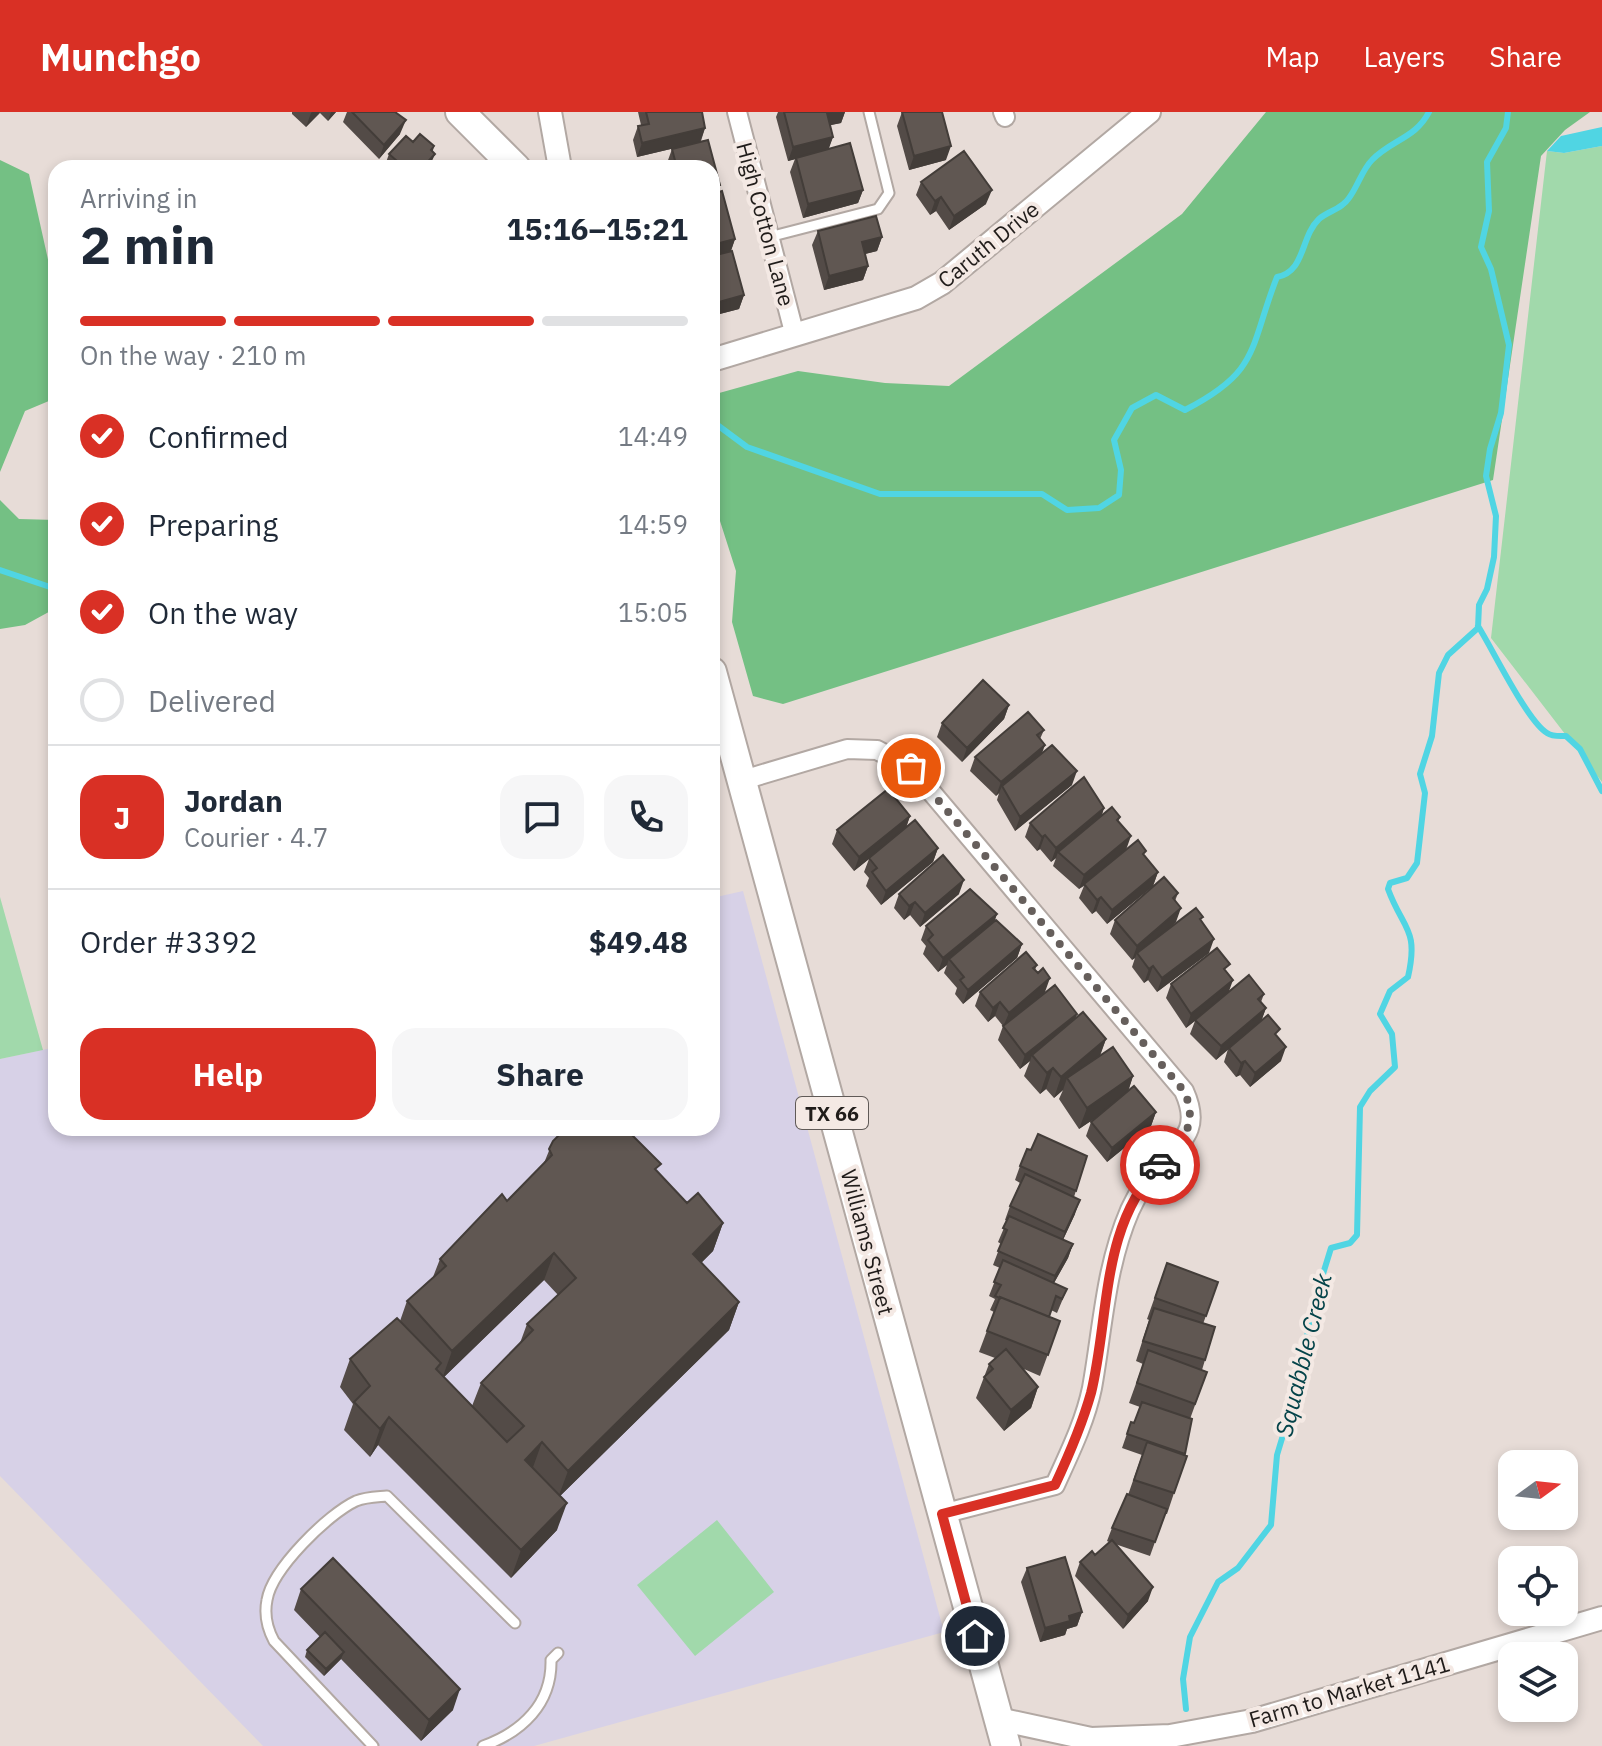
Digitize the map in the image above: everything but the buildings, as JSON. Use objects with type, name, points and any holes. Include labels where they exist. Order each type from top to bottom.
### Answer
[{"type":"main road","points":[[460,112],[508,160]]},
{"type":"main road","name":"Williams Street","points":[[720,722],[743,780],[1003,1739]]},
{"type":"street","points":[[550,112],[559,160]]},
{"type":"street","name":"High Cotton Lane","points":[[737,112],[795,336]]},
{"type":"street","name":"Caruth Drive","points":[[720,358],[884,310],[942,283],[1149,112]]},
{"type":"street","points":[[743,780],[847,749],[877,750],[911,768],[1184,1091],[1191,1107],[1191,1124],[1186,1137],[1151,1174],[1118,1239],[1105,1293],[1091,1391],[1075,1443],[1055,1485],[942,1514]]},
{"type":"street","name":"Farm to Market 1141","points":[[1003,1739],[1170,1736],[1252,1721],[1602,1618]]},
{"type":"lane","points":[[769,237],[878,209],[889,193],[869,112]]},
{"type":"lane","points":[[373,1746],[274,1641],[266,1625],[267,1598],[291,1557],[341,1511],[358,1501],[387,1496],[515,1623]]},
{"type":"lane","points":[[483,1746],[504,1739],[536,1712],[551,1678],[551,1660],[558,1653]]},
{"type":"shaded area","points":[[743,891],[944,1632],[534,1746],[263,1746],[0,1476],[0,1059],[48,1049],[48,1136],[720,1136],[720,896]]},
{"type":"green space","points":[[1266,112],[1590,112],[1565,130],[1541,156],[1493,480],[783,704],[753,696],[732,622],[736,571],[720,521],[720,393],[798,371],[885,383],[949,386],[1182,214]]},
{"type":"green space","points":[[1602,146],[1602,782],[1491,638],[1547,151],[1564,153]]},
{"type":"green space","points":[[0,160],[29,174],[48,260],[48,401],[25,411],[0,472]]},
{"type":"green space","points":[[0,500],[19,519],[48,520],[48,612],[25,625],[0,629]]},
{"type":"green space","points":[[0,897],[43,1050],[0,1059]]},
{"type":"green space","points":[[717,1520],[774,1592],[695,1656],[637,1585]]},
{"type":"water","points":[[1602,127],[1602,146],[1564,153],[1547,151],[1561,136]]},
{"type":"waterway","points":[[720,427],[747,447],[880,494],[1042,494],[1067,510],[1099,508],[1119,495],[1121,470],[1114,440],[1132,408],[1156,395],[1185,410],[1228,383],[1249,356],[1277,277],[1286,274],[1298,261],[1313,226],[1346,202],[1372,160],[1417,128],[1429,112]]},
{"type":"waterway","name":"Squabble Creek","points":[[1186,1709],[1183,1679],[1190,1637],[1218,1582],[1238,1568],[1271,1525],[1277,1455],[1302,1372],[1310,1316],[1331,1248],[1350,1243],[1357,1235],[1360,1107],[1370,1091],[1395,1067],[1392,1034],[1380,1014],[1390,991],[1408,977],[1412,948],[1408,930],[1388,889],[1390,883],[1407,878],[1417,863],[1425,793],[1420,774],[1432,736],[1439,673],[1448,655],[1478,628],[1479,605],[1487,589],[1494,557],[1496,516],[1486,476],[1501,413],[1509,345],[1491,269],[1481,247],[1489,211],[1487,162],[1506,128],[1508,112]]},
{"type":"waterway","points":[[0,570],[48,586]]},
{"type":"waterway","points":[[1478,626],[1539,726],[1554,736],[1566,736],[1580,749],[1602,791]]},
{"type":"way so far","points":[[911,768],[1184,1091],[1191,1107],[1191,1124],[1186,1137],[1160,1165]]},
{"type":"route","points":[[975,1636],[942,1514],[1055,1485],[1075,1443],[1091,1391],[1105,1293],[1118,1239],[1132,1205],[1160,1165]]}]
